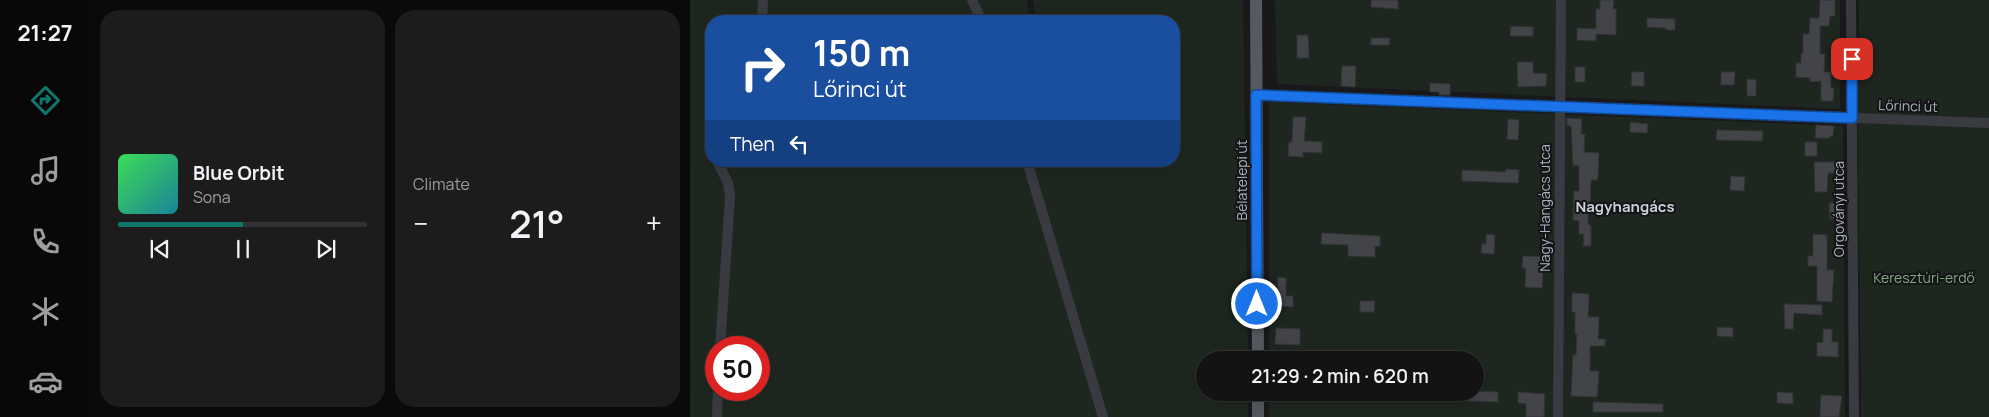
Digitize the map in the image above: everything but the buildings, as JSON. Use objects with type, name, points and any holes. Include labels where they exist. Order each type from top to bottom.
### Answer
[{"type":"main road","name":"Bélatelepi út","points":[[1256,0],[1258,351]]},
{"type":"main road","points":[[1258,401],[1258,417]]},
{"type":"street","points":[[762,15],[763,0]]},
{"type":"street","points":[[972,0],[979,15]]},
{"type":"street","name":"Nagy-Hangács utca","points":[[1558,417],[1561,0]]},
{"type":"street","name":"Orgoványi utca","points":[[1851,0],[1854,417]]},
{"type":"street","name":"Lőrinci út","points":[[1256,95],[1989,124]]},
{"type":"street","points":[[720,167],[728,183],[730,197],[721,336]]},
{"type":"street","points":[[1028,167],[1103,417]]},
{"type":"street","points":[[717,417],[718,401]]},
{"type":"green space","points":[[690,0],[1027,0],[1029,15],[705,15],[705,167],[1180,167],[1180,15],[1036,15],[1033,0],[1243,0],[1248,351],[1196,351],[1196,401],[1248,401],[1248,417],[690,417]]},
{"type":"green space","points":[[1275,0],[1840,0],[1840,109],[1277,84]]},
{"type":"green space","name":"Keresztúri-erdő","points":[[1859,0],[1989,0],[1989,417],[1861,417],[1858,138]]},
{"type":"green space","points":[[1269,102],[1843,126],[1845,417],[1269,417],[1269,401],[1484,401],[1484,351],[1269,351]]},
{"type":"district","name":"Nagyhangács","points":[[1625,207]]},
{"type":"route","points":[[1257,304],[1256,95],[1852,118],[1852,59]]}]
